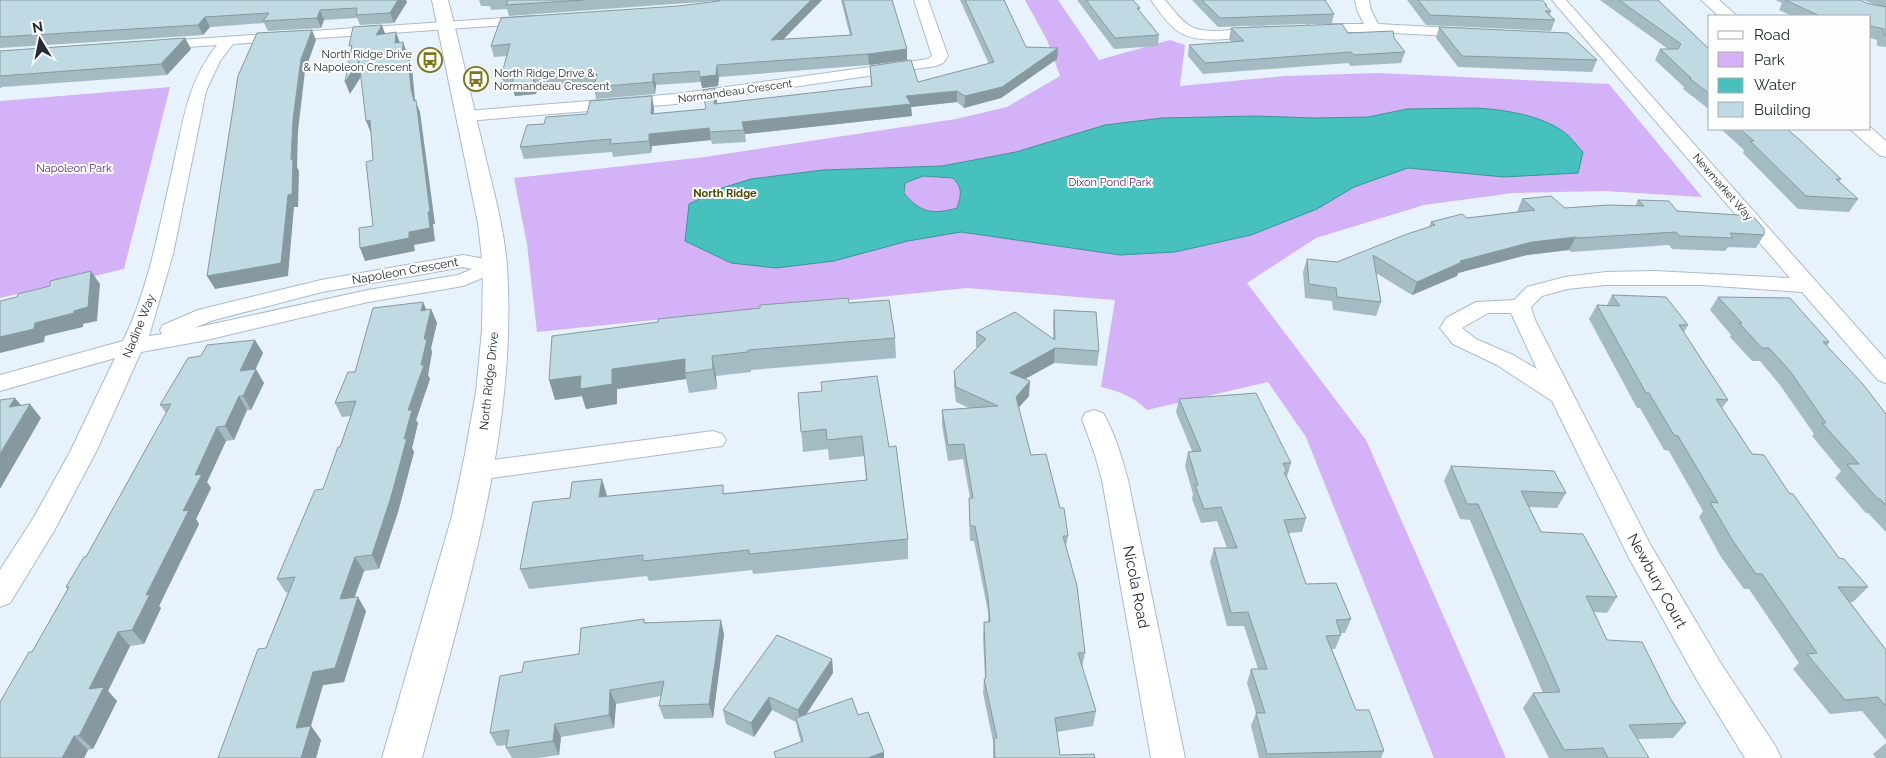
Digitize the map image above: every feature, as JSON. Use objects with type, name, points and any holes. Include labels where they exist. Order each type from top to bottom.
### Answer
[{"type":"street","name":"North Ridge Drive","points":[[402,758],[465,527],[485,430],[495,352],[495,266],[490,223],[440,0]]},
{"type":"street","name":"Normandeau Crescent","points":[[466,116],[676,99],[931,63],[938,60],[940,56],[921,0]]},
{"type":"street","points":[[1158,0],[1180,24],[1194,32],[1208,34],[1277,29]]},
{"type":"street","points":[[1362,0],[1364,10],[1373,28]]},
{"type":"street","name":"Newmarket Way","points":[[1559,0],[1595,39],[1886,375]]},
{"type":"street","points":[[1709,0],[1729,15]]},
{"type":"street","points":[[140,46],[544,20]]},
{"type":"street","points":[[1301,28],[1373,28],[1481,33]]},
{"type":"street","points":[[1576,38],[1595,39]]},
{"type":"street","name":"Nadine Way","points":[[0,595],[40,531],[83,452],[133,346],[152,299],[198,92],[213,60],[229,40]]},
{"type":"street","points":[[1861,130],[1886,151]]},
{"type":"street","name":"Napoleon Crescent","points":[[0,383],[133,346],[202,334],[368,296],[463,280],[495,266]]},
{"type":"street","points":[[1564,397],[1503,359],[1464,341],[1453,333],[1451,328],[1454,322],[1484,307],[1498,305],[1520,306],[1525,297],[1541,289],[1620,277],[1664,277],[1808,286]]},
{"type":"street","name":"Newbury Court","points":[[1520,306],[1524,320],[1564,397],[1620,515],[1709,672],[1764,758]]},
{"type":"street","name":"Nicola Road","points":[[1094,420],[1108,455],[1115,480],[1168,758]]},
{"type":"street","points":[[477,472],[713,440]]},
{"type":"green space","name":"Dixon Pond Park","points":[[1025,0],[1058,0],[1099,60],[1170,40],[1185,45],[1180,86],[1286,76],[1379,73],[1609,84],[1702,197],[1604,191],[1513,193],[1424,205],[1316,238],[1247,283],[1366,440],[1506,758],[1434,758],[1306,437],[1268,382],[1147,410],[1137,401],[1126,395],[1101,387],[1115,300],[967,288],[537,332],[527,244],[514,178],[705,157],[956,119],[1007,107],[1060,76],[1047,40]]},
{"type":"green space","name":"Napoleon Park","points":[[170,87],[124,269],[0,298],[0,101]]},
{"type":"water","points":[[1477,108],[1534,117],[1564,132],[1583,152],[1578,173],[1504,177],[1408,168],[1354,187],[1317,209],[1251,235],[1175,252],[1120,255],[961,232],[908,241],[834,261],[776,268],[731,263],[685,241],[689,204],[722,188],[751,179],[823,170],[942,166],[1016,152],[1105,125],[1162,118],[1255,116],[1368,117],[1407,109]],"holes":[[[923,176],[953,178],[960,189],[957,208],[934,212],[927,211],[916,205],[904,193],[905,183]]]},
{"type":"building","points":[[0,0],[398,0],[390,13],[356,15],[357,8],[320,10],[317,18],[263,21],[269,13],[205,17],[198,25],[0,37]]},
{"type":"building","points":[[508,0],[583,0],[506,5]]},
{"type":"building","points":[[720,0],[811,0],[771,40],[852,35],[843,0],[892,0],[907,49],[868,54],[717,65],[716,75],[700,77],[699,71],[653,74],[653,82],[594,87],[597,74],[534,78],[533,83],[512,85],[514,76],[501,77],[510,44],[491,46],[501,18],[678,6]]},
{"type":"building","points":[[965,0],[1004,0],[1026,47],[1058,48],[1002,87],[965,96],[957,91],[906,96],[911,104],[742,122],[744,130],[710,132],[709,128],[649,134],[649,141],[610,144],[611,139],[520,147],[527,125],[544,124],[546,117],[587,114],[590,101],[652,96],[651,114],[706,109],[703,90],[715,88],[714,104],[872,86],[870,66],[911,60],[918,82],[994,62]]},
{"type":"building","points":[[1086,0],[1133,0],[1140,8],[1137,8],[1159,35],[1115,38]]},
{"type":"building","points":[[1202,0],[1325,0],[1334,14],[1220,18]]},
{"type":"building","points":[[1418,0],[1542,0],[1551,11],[1545,11],[1555,20],[1430,15]]},
{"type":"building","points":[[1619,0],[1658,0],[1708,48],[1708,92],[1689,78],[1691,78],[1660,49],[1678,49],[1681,44]]},
{"type":"building","points":[[1785,0],[1861,0],[1866,3],[1886,7],[1886,35],[1884,35],[1884,29],[1871,26],[1871,15],[1818,15]]},
{"type":"building","points":[[1342,24],[1348,33],[1393,31],[1394,38],[1405,52],[1354,55],[1351,52],[1205,63],[1189,45],[1244,41],[1231,28]]},
{"type":"building","points":[[382,25],[376,35],[396,32],[395,43],[403,42],[402,57],[408,56],[411,89],[414,101],[416,100],[430,211],[428,212],[430,228],[409,232],[409,238],[360,248],[359,228],[373,226],[366,162],[373,160],[370,120],[366,121],[359,61],[345,82],[352,45],[349,46],[353,27]]},
{"type":"building","points":[[1439,27],[1568,33],[1597,60],[1462,56]]},
{"type":"building","points":[[312,30],[301,59],[293,119],[292,194],[288,195],[281,263],[207,276],[238,76],[257,33]]},
{"type":"building","points":[[185,38],[161,64],[0,76],[0,51]]},
{"type":"building","points":[[1741,130],[1788,130],[1841,179],[1836,179],[1858,199],[1806,196],[1750,141],[1754,141]]},
{"type":"building","points":[[1551,196],[1565,208],[1608,205],[1644,206],[1638,200],[1669,201],[1677,211],[1753,216],[1764,229],[1764,235],[1730,233],[1733,238],[1680,236],[1676,232],[1576,237],[1532,242],[1460,261],[1462,262],[1417,282],[1373,255],[1381,302],[1337,297],[1336,288],[1309,284],[1307,259],[1337,262],[1435,225],[1431,222],[1462,214],[1467,218],[1535,210],[1522,199]]},
{"type":"building","points":[[91,271],[88,307],[74,311],[74,313],[35,323],[34,329],[0,337],[0,301],[17,297],[18,294],[50,286],[50,281]]},
{"type":"building","points":[[1612,295],[1666,297],[1688,325],[1679,325],[1728,400],[1716,399],[1752,454],[1764,455],[1789,493],[1793,494],[1839,558],[1844,559],[1868,587],[1838,587],[1886,650],[1886,706],[1878,697],[1845,700],[1807,654],[1817,653],[1762,574],[1756,574],[1733,541],[1710,502],[1718,503],[1678,436],[1674,435],[1649,393],[1646,393],[1597,305],[1620,306]]},
{"type":"building","points":[[1718,297],[1790,298],[1829,342],[1823,342],[1862,383],[1886,414],[1886,505],[1878,499],[1847,464],[1859,464],[1822,423],[1826,423],[1790,371],[1769,348],[1762,348]]},
{"type":"building","points":[[848,298],[849,303],[889,300],[895,338],[748,350],[748,352],[712,356],[713,369],[685,373],[685,359],[612,369],[612,384],[580,389],[581,376],[549,380],[552,336],[658,322],[658,319],[760,308],[760,305]]},
{"type":"building","points":[[423,302],[421,311],[431,309],[424,339],[427,339],[421,365],[424,365],[408,410],[412,410],[404,439],[407,438],[391,497],[372,555],[355,557],[340,599],[358,597],[335,668],[313,672],[296,728],[311,726],[301,758],[218,758],[258,649],[266,648],[295,577],[277,579],[315,490],[323,489],[356,401],[335,403],[348,372],[355,372],[373,308]]},
{"type":"building","points":[[1054,310],[1096,312],[1099,351],[1055,348],[1010,373],[1030,381],[1016,397],[1031,455],[1046,454],[1060,508],[1064,508],[1068,536],[1063,536],[1077,586],[1085,653],[1078,653],[1096,711],[1055,718],[1060,755],[1094,754],[1095,758],[995,758],[994,738],[997,738],[984,679],[986,678],[984,622],[990,622],[988,597],[975,526],[970,526],[969,498],[973,498],[964,444],[948,445],[942,410],[998,406],[956,387],[954,371],[986,339],[976,332],[1015,312],[1055,340]]},
{"type":"building","points":[[255,340],[240,371],[256,369],[243,396],[239,396],[225,426],[217,427],[195,475],[202,474],[183,511],[189,510],[146,595],[150,594],[132,630],[118,632],[89,689],[104,687],[79,736],[74,736],[62,758],[0,758],[0,702],[29,652],[32,652],[69,587],[66,587],[84,557],[86,557],[171,404],[160,405],[188,358],[201,356],[207,345]]},
{"type":"building","points":[[877,376],[889,447],[896,446],[908,539],[749,554],[749,550],[643,561],[643,555],[520,569],[533,502],[570,498],[572,482],[602,479],[599,497],[723,485],[723,494],[867,480],[862,436],[827,440],[826,429],[801,432],[798,393],[822,391],[821,382]]},
{"type":"building","points":[[1256,393],[1291,463],[1283,463],[1287,472],[1284,472],[1306,518],[1284,520],[1306,584],[1336,583],[1351,619],[1336,620],[1341,635],[1326,636],[1356,710],[1369,710],[1384,751],[1267,754],[1256,713],[1265,713],[1251,669],[1267,669],[1248,612],[1231,613],[1214,548],[1237,548],[1221,507],[1204,509],[1195,485],[1198,485],[1188,452],[1201,451],[1179,399]]},
{"type":"building","points":[[15,398],[9,407],[30,404],[0,454],[0,400]]},
{"type":"building","points":[[1451,466],[1554,471],[1566,493],[1521,491],[1541,532],[1583,534],[1617,597],[1586,596],[1607,640],[1642,642],[1670,698],[1686,723],[1629,725],[1649,758],[1608,758],[1603,748],[1564,750],[1533,693],[1560,692],[1478,504],[1467,504]]},
{"type":"building","points":[[644,619],[644,623],[721,620],[709,704],[659,706],[664,681],[610,690],[609,715],[555,724],[553,741],[506,748],[509,730],[490,733],[500,676],[522,672],[524,662],[579,654],[581,628]]},
{"type":"building","points":[[777,635],[832,659],[798,710],[769,697],[751,723],[723,710]]},
{"type":"building","points":[[852,698],[858,715],[868,712],[884,752],[868,758],[776,758],[774,752],[803,741],[796,718]]},
{"type":"place","name":"North Ridge Drive & Napoleon Crescent","points":[[430,60]]},
{"type":"place","name":"North Ridge Drive & Normandeau Crescent","points":[[476,79]]},
{"type":"district","name":"North Ridge","points":[[725,193]]}]
